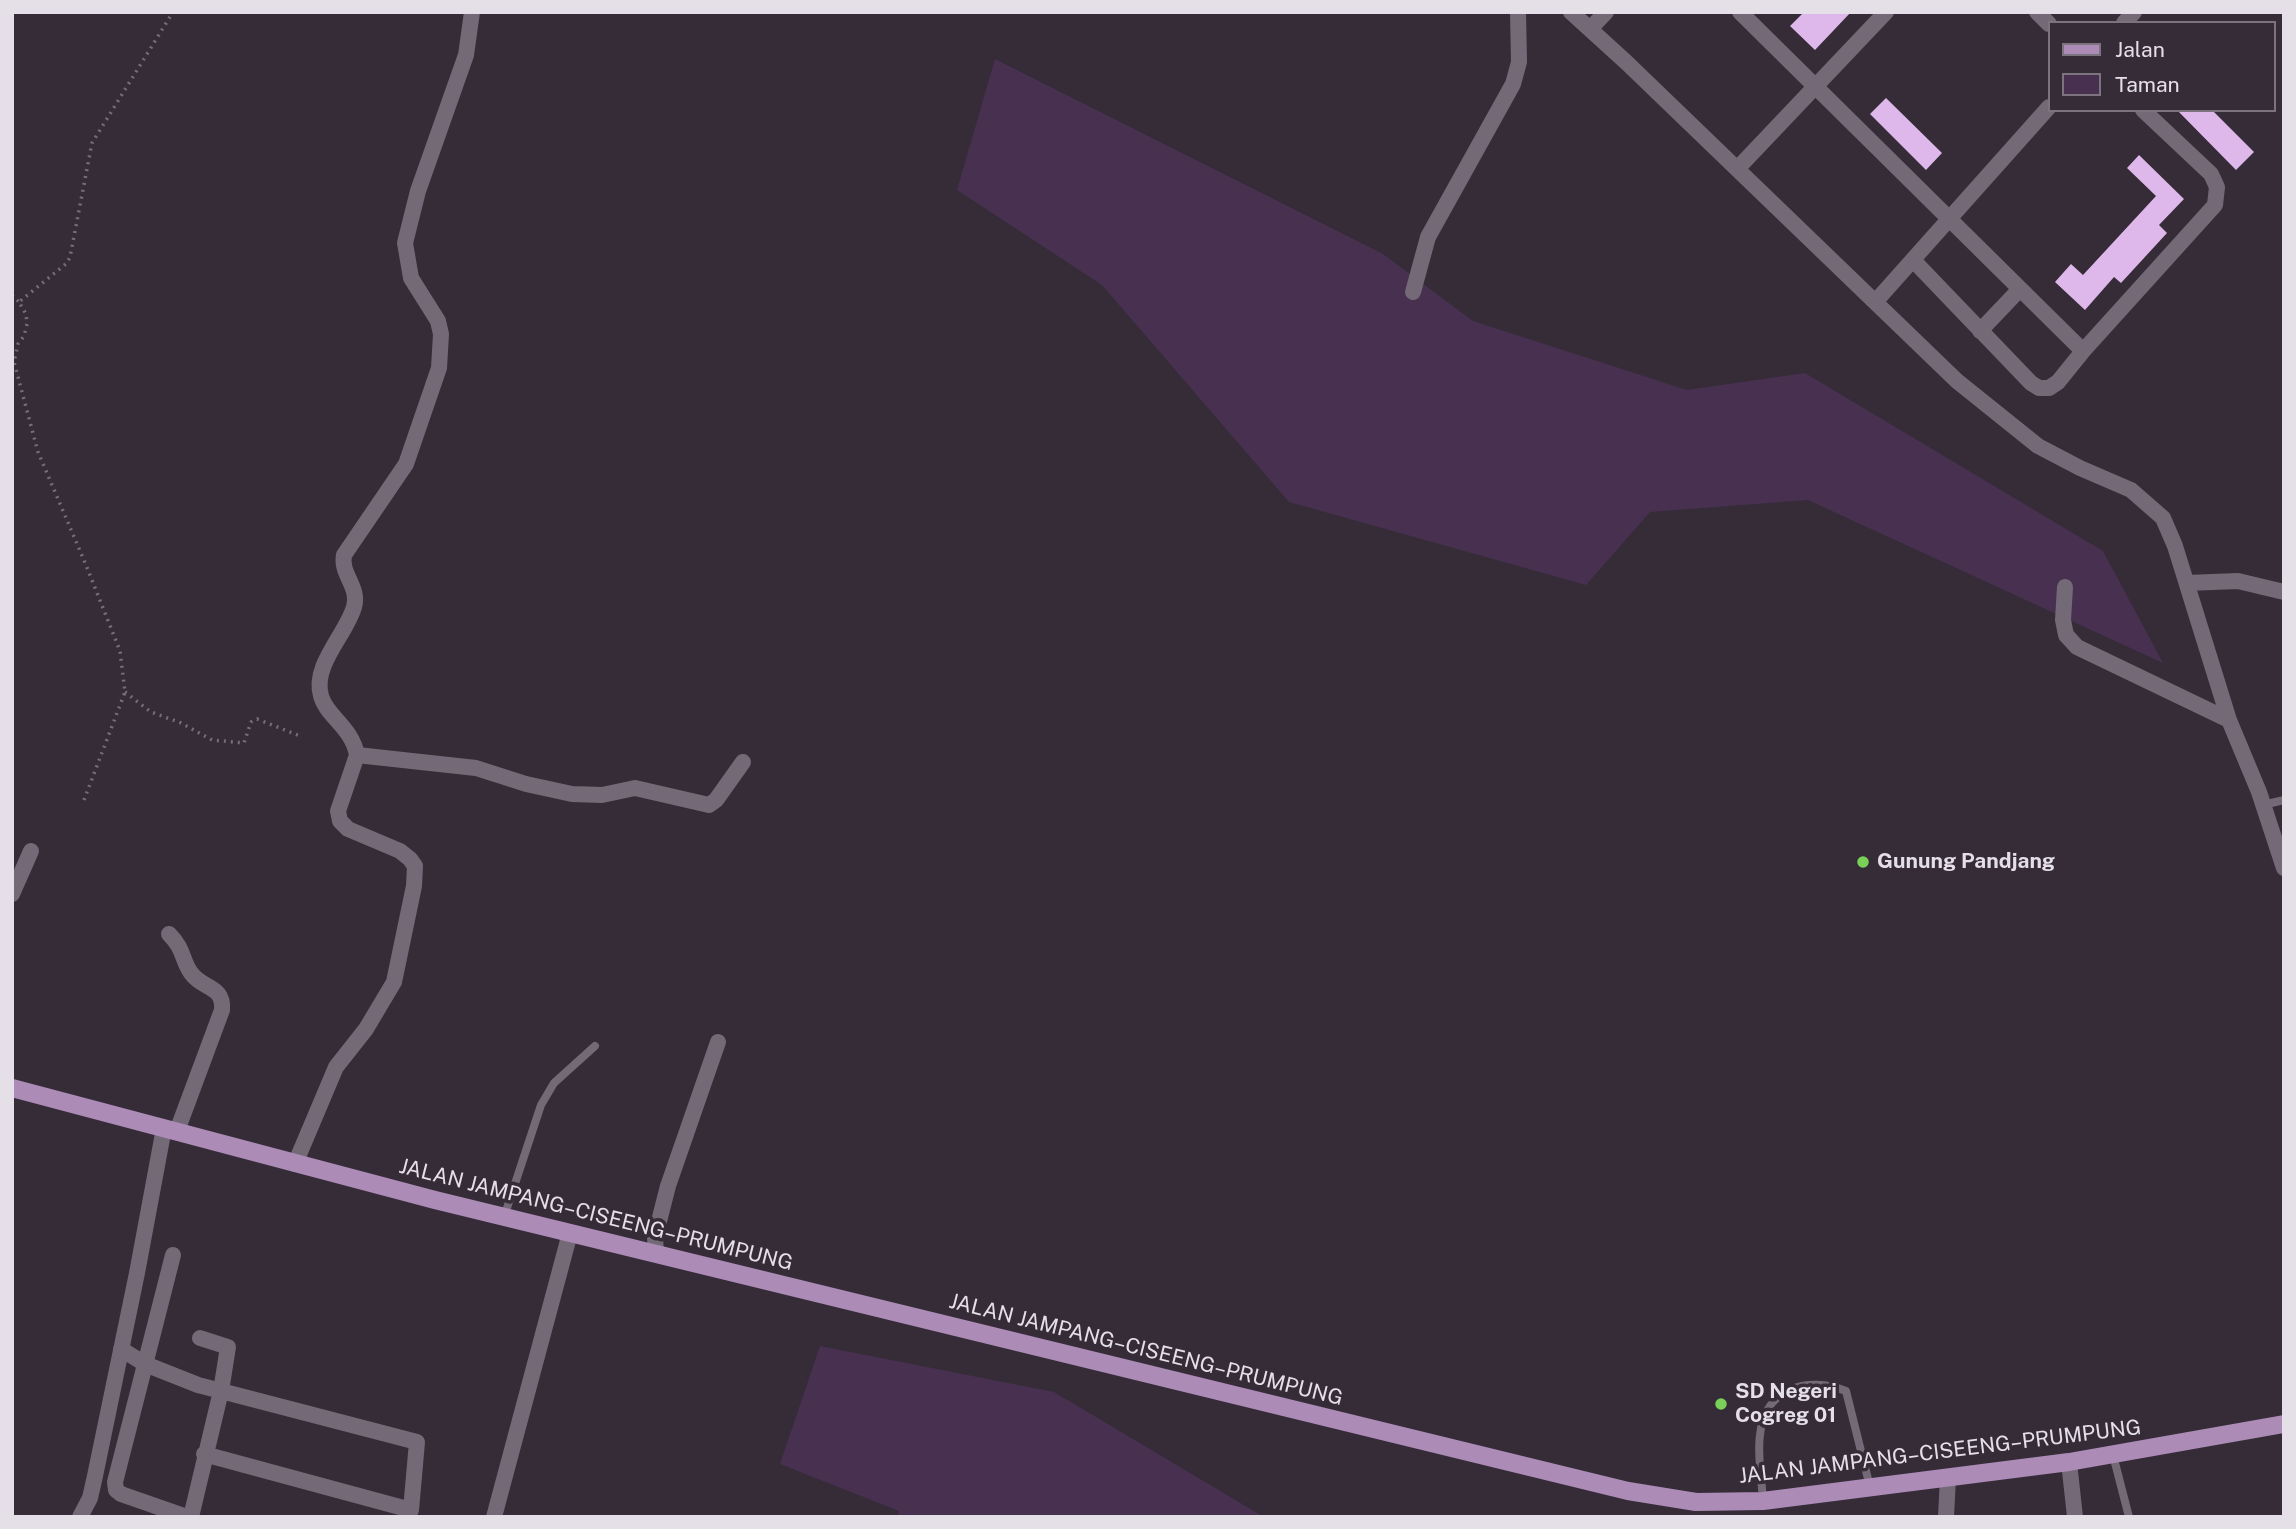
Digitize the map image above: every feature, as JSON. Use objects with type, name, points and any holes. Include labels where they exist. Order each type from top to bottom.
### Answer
[{"type":"main road","name":"JALAN JAMPANG–CISEENG–PRUMPUNG","points":[[12,1088],[295,1164],[570,1233],[1628,1491],[1696,1502],[1763,1501],[2069,1462],[2284,1424]]},
{"type":"street","points":[[295,1164],[336,1067],[366,1029],[394,982],[414,886],[415,866],[410,859],[400,851],[348,829],[340,821],[338,811],[357,755],[347,731],[322,701],[320,680],[354,607],[355,591],[343,567],[344,555],[406,464],[439,368],[441,334],[438,321],[411,278],[405,243],[418,191],[466,55],[472,12]]},
{"type":"street","points":[[1413,292],[1428,237],[1513,84],[1519,62],[1518,12]]},
{"type":"street","points":[[1571,12],[1591,28],[1957,381],[2038,446],[2131,491],[2163,518],[2175,546],[2230,720],[2284,868]]},
{"type":"street","points":[[1591,28],[1606,12]]},
{"type":"street","points":[[1740,12],[2082,351]]},
{"type":"street","points":[[1737,169],[1886,12]]},
{"type":"street","points":[[1876,301],[2048,108]]},
{"type":"street","points":[[1913,260],[2031,383],[2039,388],[2049,388],[2058,382],[2082,351],[2215,205],[2217,187],[2209,171],[2145,112]]},
{"type":"street","points":[[1980,331],[2019,290]]},
{"type":"street","points":[[2187,583],[2238,581],[2284,592]]},
{"type":"street","points":[[2065,587],[2063,620],[2066,635],[2077,647],[2230,720]]},
{"type":"street","points":[[357,755],[476,768],[526,784],[572,794],[602,795],[635,788],[709,805],[716,800],[743,762]]},
{"type":"street","points":[[12,894],[31,851]]},
{"type":"street","points":[[80,1517],[90,1498],[170,1129],[222,1010],[223,1002],[219,993],[192,974],[180,945],[169,934]]},
{"type":"street","points":[[656,1254],[655,1237],[668,1186],[718,1042]]},
{"type":"street","points":[[494,1517],[570,1233]]},
{"type":"street","points":[[173,1255],[115,1482],[116,1490],[121,1494],[189,1517],[221,1391],[229,1347],[200,1338]]},
{"type":"street","points":[[121,1349],[145,1364],[198,1385],[416,1442],[411,1510],[204,1454]]},
{"type":"street","points":[[2069,1462],[2075,1517]]},
{"type":"street","points":[[1946,1517],[1948,1478]]},
{"type":"lane","points":[[2263,805],[2284,800]]},
{"type":"lane","points":[[505,1217],[541,1105],[554,1083],[595,1046]]},
{"type":"lane","points":[[1763,1501],[1760,1435],[1767,1409],[1782,1394],[1798,1386],[1832,1386],[1846,1391],[1870,1488]]},
{"type":"lane","points":[[2113,1455],[2129,1517]]},
{"type":"path","points":[[19,302],[70,257],[92,144],[173,12]]},
{"type":"path","points":[[12,295],[26,314],[27,324],[14,362],[37,452],[120,651],[125,692],[84,800]]},
{"type":"path","points":[[125,692],[151,712],[181,723],[212,740],[244,743],[251,722],[257,719],[300,736]]},
{"type":"green space","points":[[995,59],[1383,254],[1473,321],[1687,390],[1805,373],[2103,551],[2163,663],[1808,500],[1650,512],[1586,585],[1289,502],[1102,285],[957,190]]},
{"type":"green space","points":[[820,1346],[1054,1392],[1264,1517],[898,1517],[899,1511],[780,1464]]},
{"type":"building","points":[[1804,12],[1851,12],[1815,50],[1790,26]]},
{"type":"building","points":[[1886,98],[1942,153],[1926,170],[1870,114]]},
{"type":"building","points":[[2179,112],[2214,112],[2254,152],[2236,170]]},
{"type":"building","points":[[2139,155],[2184,199],[2159,225],[2167,233],[2121,283],[2114,277],[2085,310],[2055,282],[2071,264],[2083,275],[2156,196],[2127,168]]},
{"type":"place","name":"Gunung Pandjang","points":[[1863,862]]},
{"type":"place","name":"SD Negeri Cogreg 01","points":[[1721,1404]]}]
